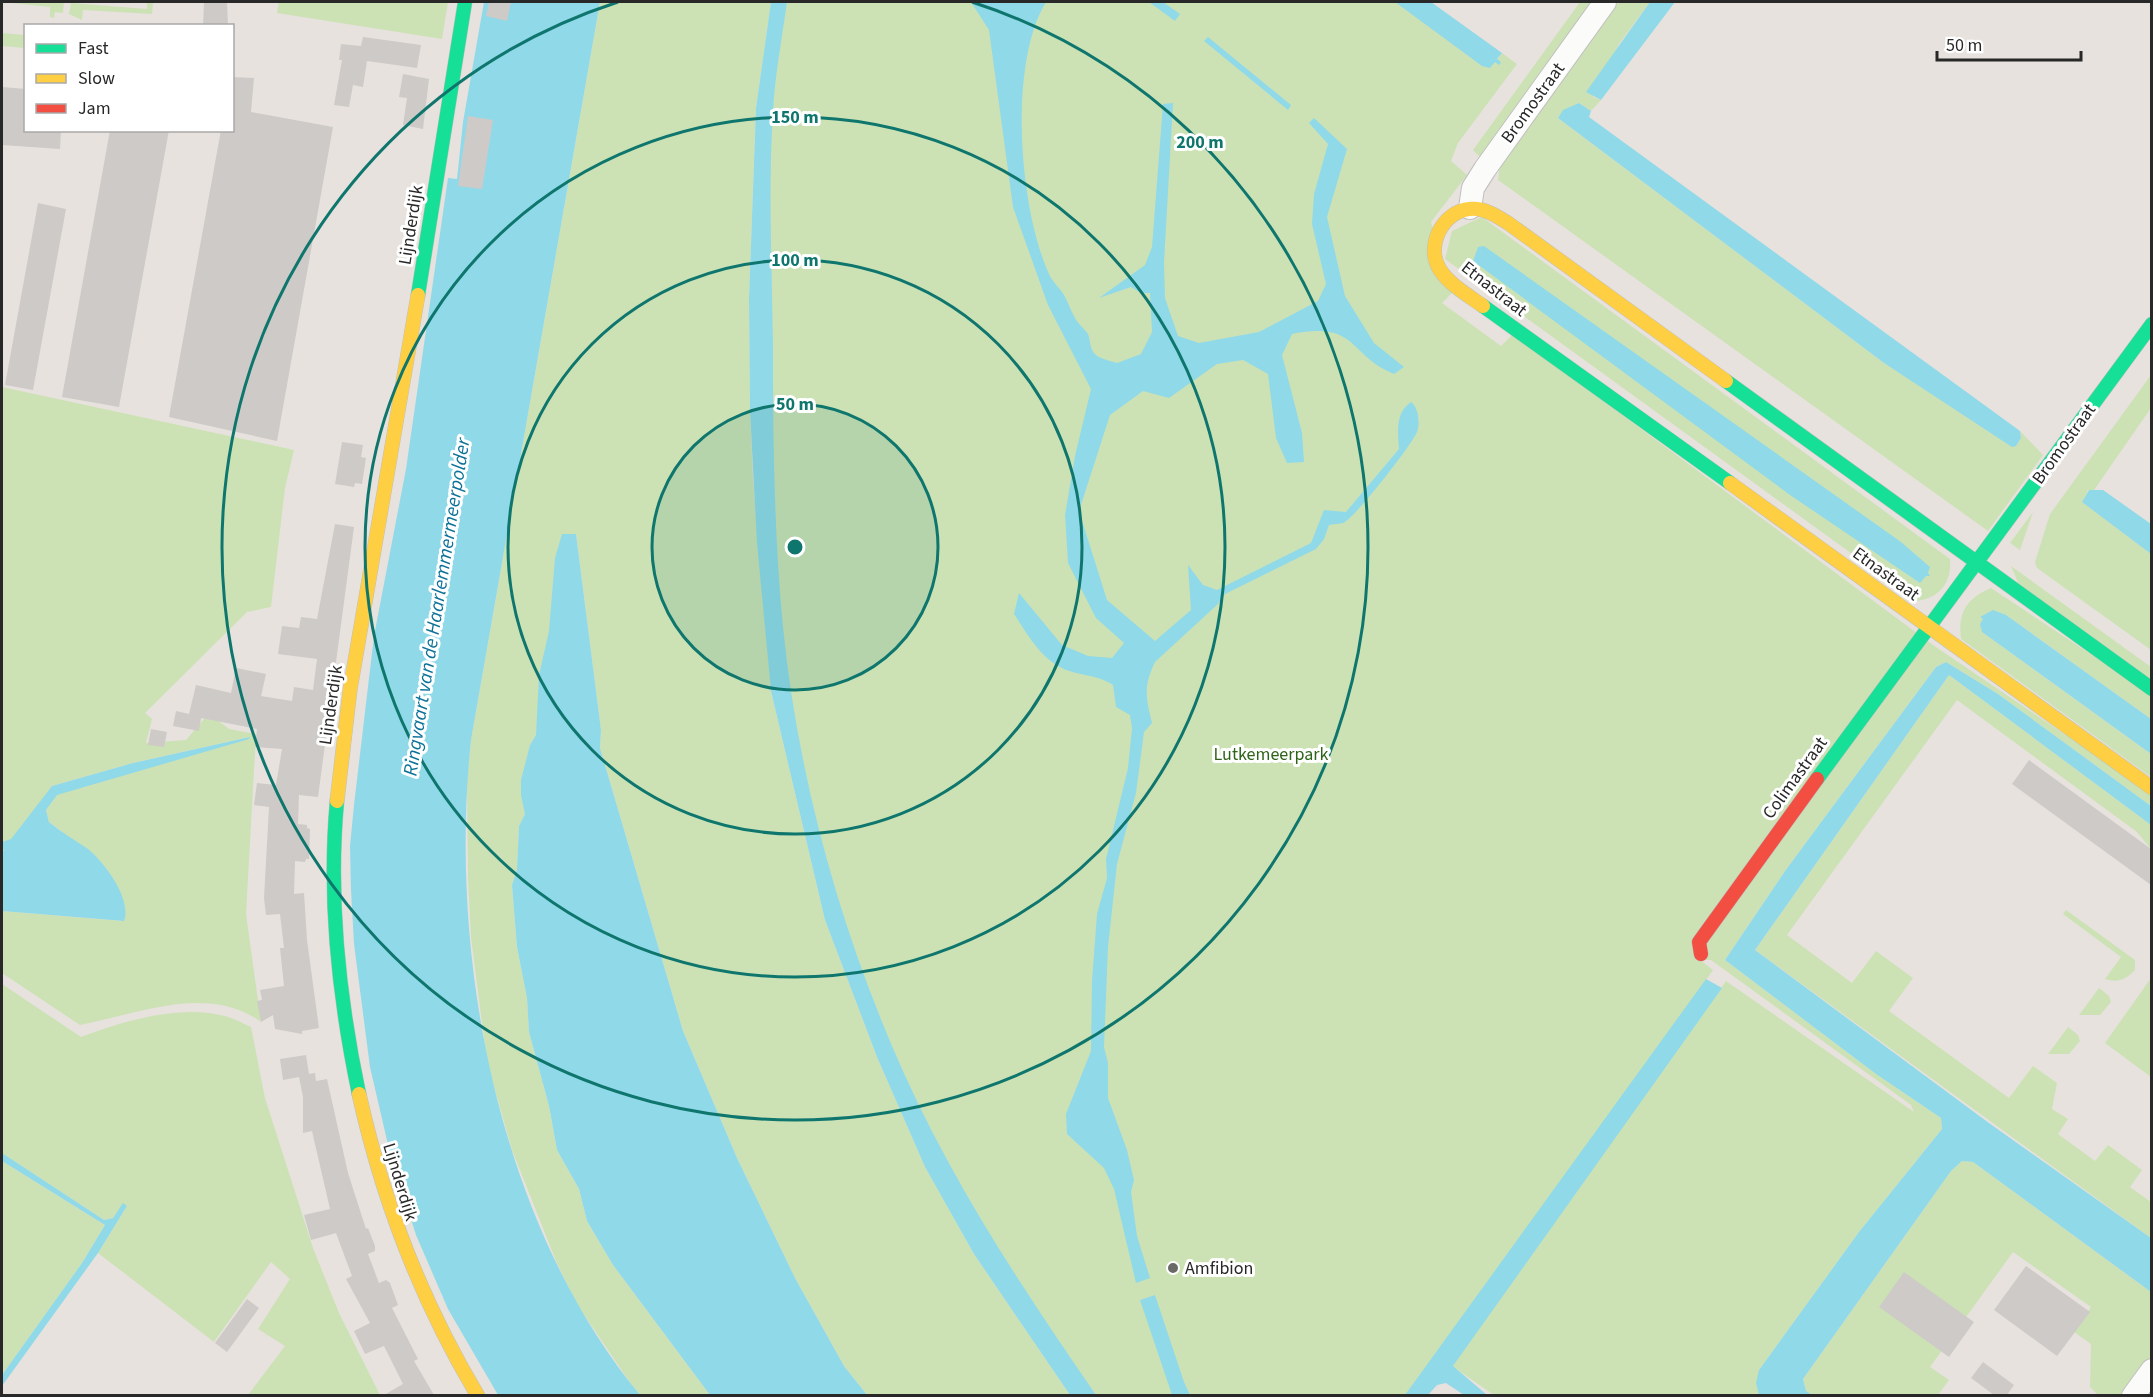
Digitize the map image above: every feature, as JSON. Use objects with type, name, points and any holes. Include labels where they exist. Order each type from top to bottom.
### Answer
[{"type":"street","name":"Lijnderdijk","points":[[465,2],[389,472],[350,684],[335,816],[333,873],[336,943],[348,1036],[366,1131],[384,1198],[404,1253],[433,1316],[478,1395]]},
{"type":"street","name":"Bromostraat","points":[[1470,208],[1473,188],[1485,169],[1605,2]]},
{"type":"street","points":[[1470,208],[1494,215],[1508,223],[2151,689]]},
{"type":"street","name":"Etnastraat","points":[[1470,208],[1455,215],[1443,225],[1435,244],[1435,259],[1439,269],[1455,284],[2151,788]]},
{"type":"street","name":"Bromostraat","points":[[1928,626],[1977,564],[2151,324]]},
{"type":"street","name":"Colimastraat","points":[[1701,954],[1699,942],[1928,626]]},
{"type":"street","points":[[2133,1395],[2151,1370]]},
{"type":"green space","points":[[2,2],[64,2],[63,13],[55,12],[54,18],[50,17],[50,7]]},
{"type":"green space","points":[[147,2],[153,2],[152,14],[83,10],[82,20],[69,14],[71,3],[147,9]]},
{"type":"green space","points":[[279,2],[448,2],[442,39],[277,13]]},
{"type":"green space","points":[[600,2],[771,2],[756,108],[749,299],[753,480],[771,691],[825,920],[877,1057],[925,1167],[974,1254],[1070,1395],[867,1395],[844,1366],[795,1278],[737,1158],[683,1031],[600,748],[601,730],[576,534],[539,675],[538,721],[536,735],[530,745],[525,814],[519,826],[517,869],[512,885],[517,947],[527,998],[529,1032],[549,1106],[557,1150],[579,1189],[587,1221],[613,1265],[710,1395],[640,1395],[633,1387],[576,1303],[556,1261],[512,1150],[487,1062],[471,937],[467,778],[471,740]]},
{"type":"green space","name":"Lutkemeerpark","points":[[780,2],[1406,2],[1495,62],[1502,53],[1517,64],[1458,143],[1451,161],[1467,175],[1431,222],[1452,293],[1442,303],[1501,346],[1513,334],[1933,645],[2151,793],[2151,806],[1998,694],[1946,662],[1936,667],[1785,871],[1725,960],[1876,1074],[1941,1118],[1942,1129],[1859,1232],[1759,1370],[1759,1395],[1494,1395],[1452,1366],[1726,981],[1914,1112],[1911,1105],[1711,960],[1700,960],[1713,970],[1412,1395],[1084,1395],[919,1131],[840,928],[777,648],[765,192]]},
{"type":"green space","points":[[1580,2],[1592,2],[1480,157],[1473,150]]},
{"type":"green space","points":[[1619,2],[1650,2],[1619,44],[1593,97],[1601,100],[1591,111],[1579,103],[1558,118],[1884,363],[2016,446],[2021,438],[2020,431],[2043,455],[1988,531],[1498,180],[1500,164]]},
{"type":"green space","points":[[2,33],[24,35],[24,48],[2,46]]},
{"type":"green space","points":[[1482,217],[1950,559],[1949,575],[1943,588],[1932,596],[1917,601],[1445,259],[1452,231]]},
{"type":"green space","points":[[2151,375],[2151,408],[2094,490],[2088,490],[2083,502],[2151,554],[2151,650],[2037,568],[2035,562],[2050,514]]},
{"type":"green space","points":[[2,387],[294,450],[285,488],[271,607],[247,612],[145,713],[152,719],[146,743],[186,740],[204,719],[216,719],[229,729],[256,734],[246,914],[261,1022],[240,1010],[218,1004],[195,1003],[148,1009],[80,1025],[2,973],[2,911],[123,921],[61,831],[49,822],[46,810],[57,794],[250,737],[133,763],[52,786],[2,854]]},
{"type":"green space","points":[[2033,512],[2020,550],[2010,543]]},
{"type":"green space","points":[[2011,566],[2151,667],[2151,680],[2019,585]]},
{"type":"green space","points":[[1991,588],[2151,694],[2151,719],[2006,615],[1980,617],[1983,619],[1982,632],[2151,754],[2151,777],[1961,639],[1961,621],[1966,608],[1975,597]]},
{"type":"green space","points":[[1949,675],[2151,825],[2151,849],[2137,832],[1957,700],[1787,935],[1852,983],[1876,951],[1913,978],[1889,1011],[2009,1098],[2033,1066],[2057,1083],[2052,1109],[2068,1119],[2058,1134],[2095,1161],[2108,1145],[2142,1170],[2130,1187],[2151,1202],[2151,1238],[1755,950]]},
{"type":"green space","points":[[2066,910],[2135,960],[2135,970],[2121,980],[2105,979],[2121,957],[2063,914]]},
{"type":"green space","points":[[2151,978],[2151,1077],[2105,1043]]},
{"type":"green space","points":[[2,984],[81,1037],[133,1020],[171,1013],[207,1013],[225,1016],[251,1027],[265,1098],[313,1248],[339,1313],[380,1395],[248,1395],[285,1346],[258,1329],[290,1279],[271,1262],[214,1342],[98,1253],[127,1206],[123,1204],[113,1218],[104,1220],[2,1153]]},
{"type":"green space","points":[[2099,988],[2109,996],[2111,1002],[2100,1015],[2079,1015]]},
{"type":"green space","points":[[2068,1027],[2078,1035],[2080,1041],[2069,1054],[2048,1054]]},
{"type":"green space","points":[[2,1161],[105,1225],[82,1263],[2,1375]]},
{"type":"green space","points":[[1962,1161],[1973,1162],[2151,1292],[2151,1362],[2128,1395],[2098,1395],[2090,1387],[2091,1344],[2074,1332],[2091,1307],[2013,1252],[1930,1367],[1949,1380],[1938,1395],[1812,1395],[1806,1391],[1803,1379],[1951,1171]]},
{"type":"water","name":"Ringvaart van de Haarlemmermeerpolder","points":[[484,2],[600,2],[471,740],[466,824],[468,910],[477,998],[494,1085],[518,1170],[550,1251],[591,1326],[640,1395],[498,1395],[448,1309],[416,1235],[389,1149],[370,1067],[354,944],[350,846],[374,636],[406,469],[448,178],[457,179],[463,122]]},
{"type":"water","points":[[771,2],[787,2],[774,97],[771,170],[776,522],[789,680],[809,787],[853,945],[892,1046],[913,1092],[959,1182],[985,1226],[1039,1312],[1096,1395],[1070,1395],[974,1254],[925,1167],[877,1057],[825,920],[771,691],[757,543],[750,410],[749,299],[756,108]]},
{"type":"water","points":[[971,2],[1046,2],[1034,29],[1026,61],[1022,98],[1025,175],[1039,246],[1049,274],[1064,295],[1075,319],[1088,334],[1091,348],[1096,355],[1117,363],[1141,354],[1152,332],[1150,293],[1141,293],[1131,287],[1099,298],[1145,265],[1152,247],[1163,104],[1173,103],[1164,263],[1165,298],[1178,336],[1199,343],[1259,332],[1318,301],[1326,284],[1312,224],[1314,194],[1328,144],[1309,123],[1314,118],[1347,149],[1327,217],[1345,296],[1374,343],[1404,367],[1394,374],[1379,366],[1341,336],[1330,332],[1314,331],[1292,334],[1282,355],[1302,433],[1304,462],[1287,463],[1276,438],[1268,374],[1243,360],[1217,364],[1169,398],[1143,391],[1110,415],[1079,511],[1107,600],[1155,641],[1191,610],[1188,565],[1203,585],[1217,590],[1311,543],[1324,510],[1346,512],[1399,449],[1400,417],[1411,402],[1416,408],[1419,421],[1413,440],[1349,519],[1343,523],[1329,525],[1324,539],[1316,549],[1225,594],[1218,604],[1155,662],[1149,678],[1147,699],[1152,723],[1144,732],[1136,793],[1117,864],[1108,947],[1104,1047],[1108,1063],[1108,1098],[1127,1150],[1134,1180],[1131,1192],[1137,1236],[1150,1278],[1136,1283],[1114,1189],[1104,1168],[1067,1134],[1066,1114],[1091,1051],[1092,981],[1097,914],[1107,878],[1106,859],[1128,768],[1132,728],[1130,715],[1116,707],[1113,685],[1107,681],[1060,667],[1039,650],[1014,614],[1019,593],[1062,645],[1088,656],[1112,658],[1124,643],[1096,618],[1068,563],[1065,515],[1075,456],[1091,389],[1048,305],[1013,207],[989,30]]},
{"type":"water","points":[[1149,2],[1163,2],[1180,14],[1175,21]]},
{"type":"water","points":[[1395,2],[1431,2],[1502,53],[1497,59],[1501,62],[1499,65],[1495,62],[1490,68],[1482,66]]},
{"type":"water","points":[[1650,2],[1675,2],[1601,100],[1586,92]]},
{"type":"water","points":[[1208,37],[1291,105],[1288,110],[1204,41]]},
{"type":"water","points":[[1579,103],[1591,111],[1589,117],[2020,431],[2021,438],[2016,446],[2012,447],[1884,363],[1558,118],[1563,110]]},
{"type":"water","points":[[1484,246],[1901,542],[1930,567],[1928,573],[1930,576],[1926,576],[1920,583],[1790,495],[1473,261],[1478,247]]},
{"type":"water","points":[[2089,490],[2103,490],[2151,524],[2151,554],[2082,502]]},
{"type":"water","points":[[562,534],[576,534],[601,730],[600,748],[683,1031],[737,1158],[795,1278],[844,1366],[867,1395],[710,1395],[613,1265],[587,1221],[579,1189],[557,1150],[549,1106],[529,1032],[527,998],[517,947],[512,885],[517,869],[519,826],[525,814],[521,780],[530,745],[536,735],[539,675],[549,631],[555,558]]},
{"type":"water","points":[[1993,610],[2006,615],[2151,719],[2151,754],[1982,632],[1980,624],[1983,619],[1980,617]]},
{"type":"water","points":[[1946,662],[1998,694],[2151,806],[2151,825],[1949,675],[1755,950],[1989,1123],[2151,1238],[2151,1292],[1973,1162],[1962,1161],[1951,1171],[1803,1379],[1806,1391],[1812,1395],[1759,1395],[1756,1383],[1759,1370],[1859,1232],[1942,1129],[1941,1118],[1876,1074],[1725,960],[1785,871],[1936,667]]},
{"type":"water","points":[[250,737],[57,795],[46,810],[49,822],[88,849],[109,872],[121,892],[124,902],[124,921],[2,911],[2,854],[4,850],[2,842],[11,839],[52,786],[133,763]]},
{"type":"water","points":[[1706,979],[1722,988],[1453,1366],[1487,1395],[1464,1395],[1446,1383],[1437,1385],[1428,1395],[1405,1395]]},
{"type":"water","points":[[2,1153],[104,1220],[113,1218],[123,1203],[127,1206],[98,1253],[2,1386],[2,1375],[82,1263],[105,1225],[2,1161]]},
{"type":"water","points":[[1155,1295],[1190,1395],[1172,1395],[1140,1300]]},
{"type":"building","points":[[204,2],[227,2],[228,24],[203,24]]},
{"type":"building","points":[[489,2],[511,2],[507,21],[486,16]]},
{"type":"building","points":[[363,37],[421,45],[417,68],[367,61],[363,87],[353,85],[349,107],[334,105],[342,60],[339,60],[341,44],[361,46]]},
{"type":"building","points":[[403,74],[429,79],[423,129],[403,125],[407,98],[399,97]]},
{"type":"building","points":[[234,77],[254,78],[251,112],[333,127],[277,441],[169,417],[221,132],[234,132]]},
{"type":"building","points":[[2,87],[24,89],[24,132],[61,132],[60,149],[2,145]]},
{"type":"building","points":[[468,116],[493,120],[482,189],[458,186]]},
{"type":"building","points":[[110,132],[169,132],[119,407],[62,397]]},
{"type":"building","points":[[38,203],[66,209],[33,390],[5,385]]},
{"type":"building","points":[[342,442],[363,445],[361,457],[366,458],[362,484],[355,483],[354,487],[335,484]]},
{"type":"building","points":[[335,524],[354,527],[318,797],[299,795],[298,824],[307,825],[310,829],[309,859],[305,862],[295,861],[294,894],[304,893],[307,940],[319,1028],[302,1031],[302,1034],[275,1029],[273,1015],[261,1022],[257,1001],[262,1000],[260,990],[284,986],[280,948],[284,948],[280,914],[266,915],[264,898],[269,807],[254,805],[257,783],[276,785],[282,749],[255,747],[257,729],[201,718],[199,731],[173,726],[176,711],[189,714],[196,685],[231,693],[236,668],[266,674],[261,696],[292,701],[294,687],[313,690],[317,659],[278,654],[282,626],[299,628],[301,617],[317,619]]},
{"type":"building","points":[[151,729],[167,732],[164,747],[148,745]]},
{"type":"building","points":[[2029,760],[2151,849],[2151,885],[2012,784]]},
{"type":"building","points":[[306,1055],[309,1074],[315,1073],[316,1081],[327,1079],[348,1173],[366,1229],[368,1228],[375,1246],[375,1251],[368,1254],[379,1283],[386,1280],[390,1283],[398,1305],[392,1308],[418,1359],[414,1361],[434,1395],[384,1395],[403,1384],[384,1346],[365,1354],[354,1331],[370,1323],[346,1279],[352,1276],[336,1233],[311,1240],[304,1215],[330,1209],[312,1131],[303,1133],[303,1097],[299,1077],[283,1080],[280,1059]]},
{"type":"building","points":[[2026,1266],[2090,1312],[2057,1356],[1994,1310]]},
{"type":"building","points":[[1904,1272],[1974,1322],[1949,1357],[1879,1307]]},
{"type":"building","points":[[247,1299],[259,1308],[227,1352],[215,1343]]},
{"type":"building","points":[[1983,1362],[2014,1385],[2007,1395],[1994,1395],[1971,1378]]},
{"type":"traffic: fast","points":[[418,295],[465,2]]},
{"type":"traffic: fast","points":[[1483,306],[1730,483]]},
{"type":"traffic: fast","points":[[1817,779],[2152,324]]},
{"type":"traffic: fast","points":[[1726,381],[2152,689]]},
{"type":"traffic: fast","points":[[337,801],[334,874],[337,948],[346,1022],[359,1094]]},
{"type":"traffic: slow","points":[[1483,306],[1449,281],[1440,270],[1434,251],[1435,241],[1444,224],[1459,212],[1469,209],[1485,211],[1508,223],[1726,381]]},
{"type":"traffic: slow","points":[[337,801],[350,690],[418,295]]},
{"type":"traffic: slow","points":[[1730,483],[2152,788]]},
{"type":"traffic: slow","points":[[359,1094],[380,1173],[406,1250],[439,1324],[478,1396]]},
{"type":"traffic: jam","points":[[1701,954],[1699,942],[1817,779]]},
{"type":"place","name":"Amfibion","points":[[1173,1268]]}]
